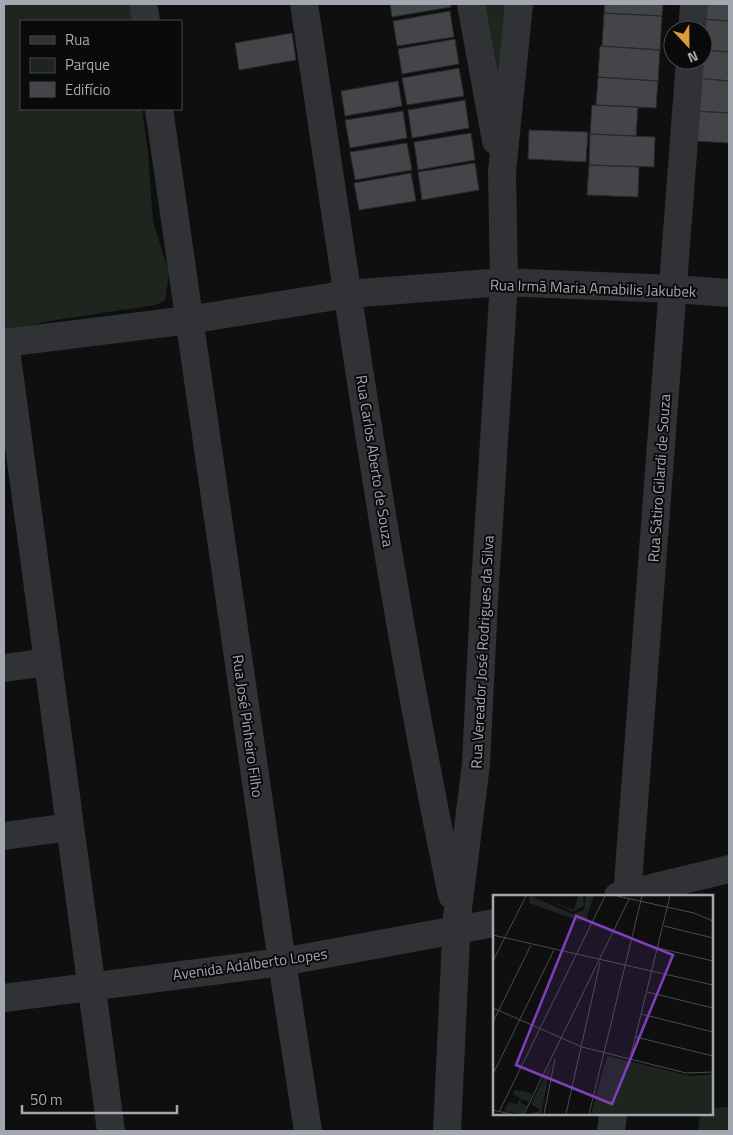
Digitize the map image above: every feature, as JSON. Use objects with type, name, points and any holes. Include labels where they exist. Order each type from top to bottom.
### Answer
[{"type":"street","points":[[143,4],[146,20]]},
{"type":"street","name":"Rua Carlos Aberto de Souza","points":[[304,4],[398,607],[424,761],[457,924]]},
{"type":"street","points":[[470,4],[502,172]]},
{"type":"street","points":[[502,172],[519,4]]},
{"type":"street","points":[[693,20],[694,4]]},
{"type":"street","name":"Rua Sátiro Gilardi de Souza","points":[[624,895],[674,289],[689,70]]},
{"type":"street","name":"Rua José Pinheiro Filho","points":[[158,110],[308,1131]]},
{"type":"street","name":"Rua Vereador José Rodrigues da Silva","points":[[447,1131],[457,924],[476,764],[504,282],[502,172]]},
{"type":"street","name":"Rua Irmã Maria Amabilis Jakubek","points":[[4,342],[189,320],[348,294],[504,282],[729,293]]},
{"type":"street","points":[[4,342],[15,502],[48,662],[111,1131]]},
{"type":"street","points":[[4,668],[48,662]]},
{"type":"street","points":[[4,836],[70,827]]},
{"type":"street","points":[[628,895],[729,869]]},
{"type":"street","name":"Avenida Adalberto Lopes","points":[[4,998],[92,985],[282,962],[457,924],[493,923]]},
{"type":"street","points":[[612,1131],[613,1115]]},
{"type":"green space","points":[[4,4],[129,4],[132,20],[20,20],[20,110],[142,110],[148,153],[153,221],[169,273],[165,300],[156,305],[55,320],[4,331]]},
{"type":"green space","points":[[478,4],[515,4],[506,84],[488,69]]},
{"type":"green space","points":[[729,1107],[729,1131],[698,1131],[700,1115],[713,1115],[713,1108]]},
{"type":"building","points":[[390,4],[451,4],[451,7],[392,17]]},
{"type":"building","points":[[605,4],[663,4],[662,16],[604,13]]},
{"type":"building","points":[[704,4],[729,4],[729,21],[703,19]]},
{"type":"building","points":[[450,11],[454,37],[397,46],[393,21]]},
{"type":"building","points":[[604,13],[662,16],[660,50],[602,46]]},
{"type":"building","points":[[703,19],[729,21],[729,52],[713,51],[713,20]]},
{"type":"building","points":[[292,33],[296,60],[239,70],[235,43]]},
{"type":"building","points":[[455,39],[459,64],[402,74],[398,49]]},
{"type":"building","points":[[600,46],[660,50],[658,81],[598,77]]},
{"type":"building","points":[[713,51],[729,52],[729,81],[698,78],[700,70],[713,70]]},
{"type":"building","points":[[459,68],[464,96],[407,105],[402,78]]},
{"type":"building","points":[[598,77],[658,81],[656,108],[596,105]]},
{"type":"building","points":[[698,78],[729,81],[729,113],[696,111]]},
{"type":"building","points":[[398,81],[402,106],[345,116],[341,91]]},
{"type":"building","points":[[465,100],[469,128],[412,138],[408,110]]},
{"type":"building","points":[[592,105],[638,107],[636,136],[590,134]]},
{"type":"building","points":[[403,111],[407,138],[350,148],[345,120]]},
{"type":"building","points":[[696,111],[729,113],[729,143],[694,141]]},
{"type":"building","points":[[529,130],[588,132],[586,162],[528,159]]},
{"type":"building","points":[[471,133],[475,160],[418,170],[414,142]]},
{"type":"building","points":[[590,134],[655,137],[654,167],[589,165]]},
{"type":"building","points":[[407,143],[412,170],[355,180],[350,152]]},
{"type":"building","points":[[475,163],[479,190],[422,200],[418,172]]},
{"type":"building","points":[[589,165],[639,167],[638,197],[587,195]]},
{"type":"building","points":[[411,173],[416,201],[359,210],[354,183]]}]
